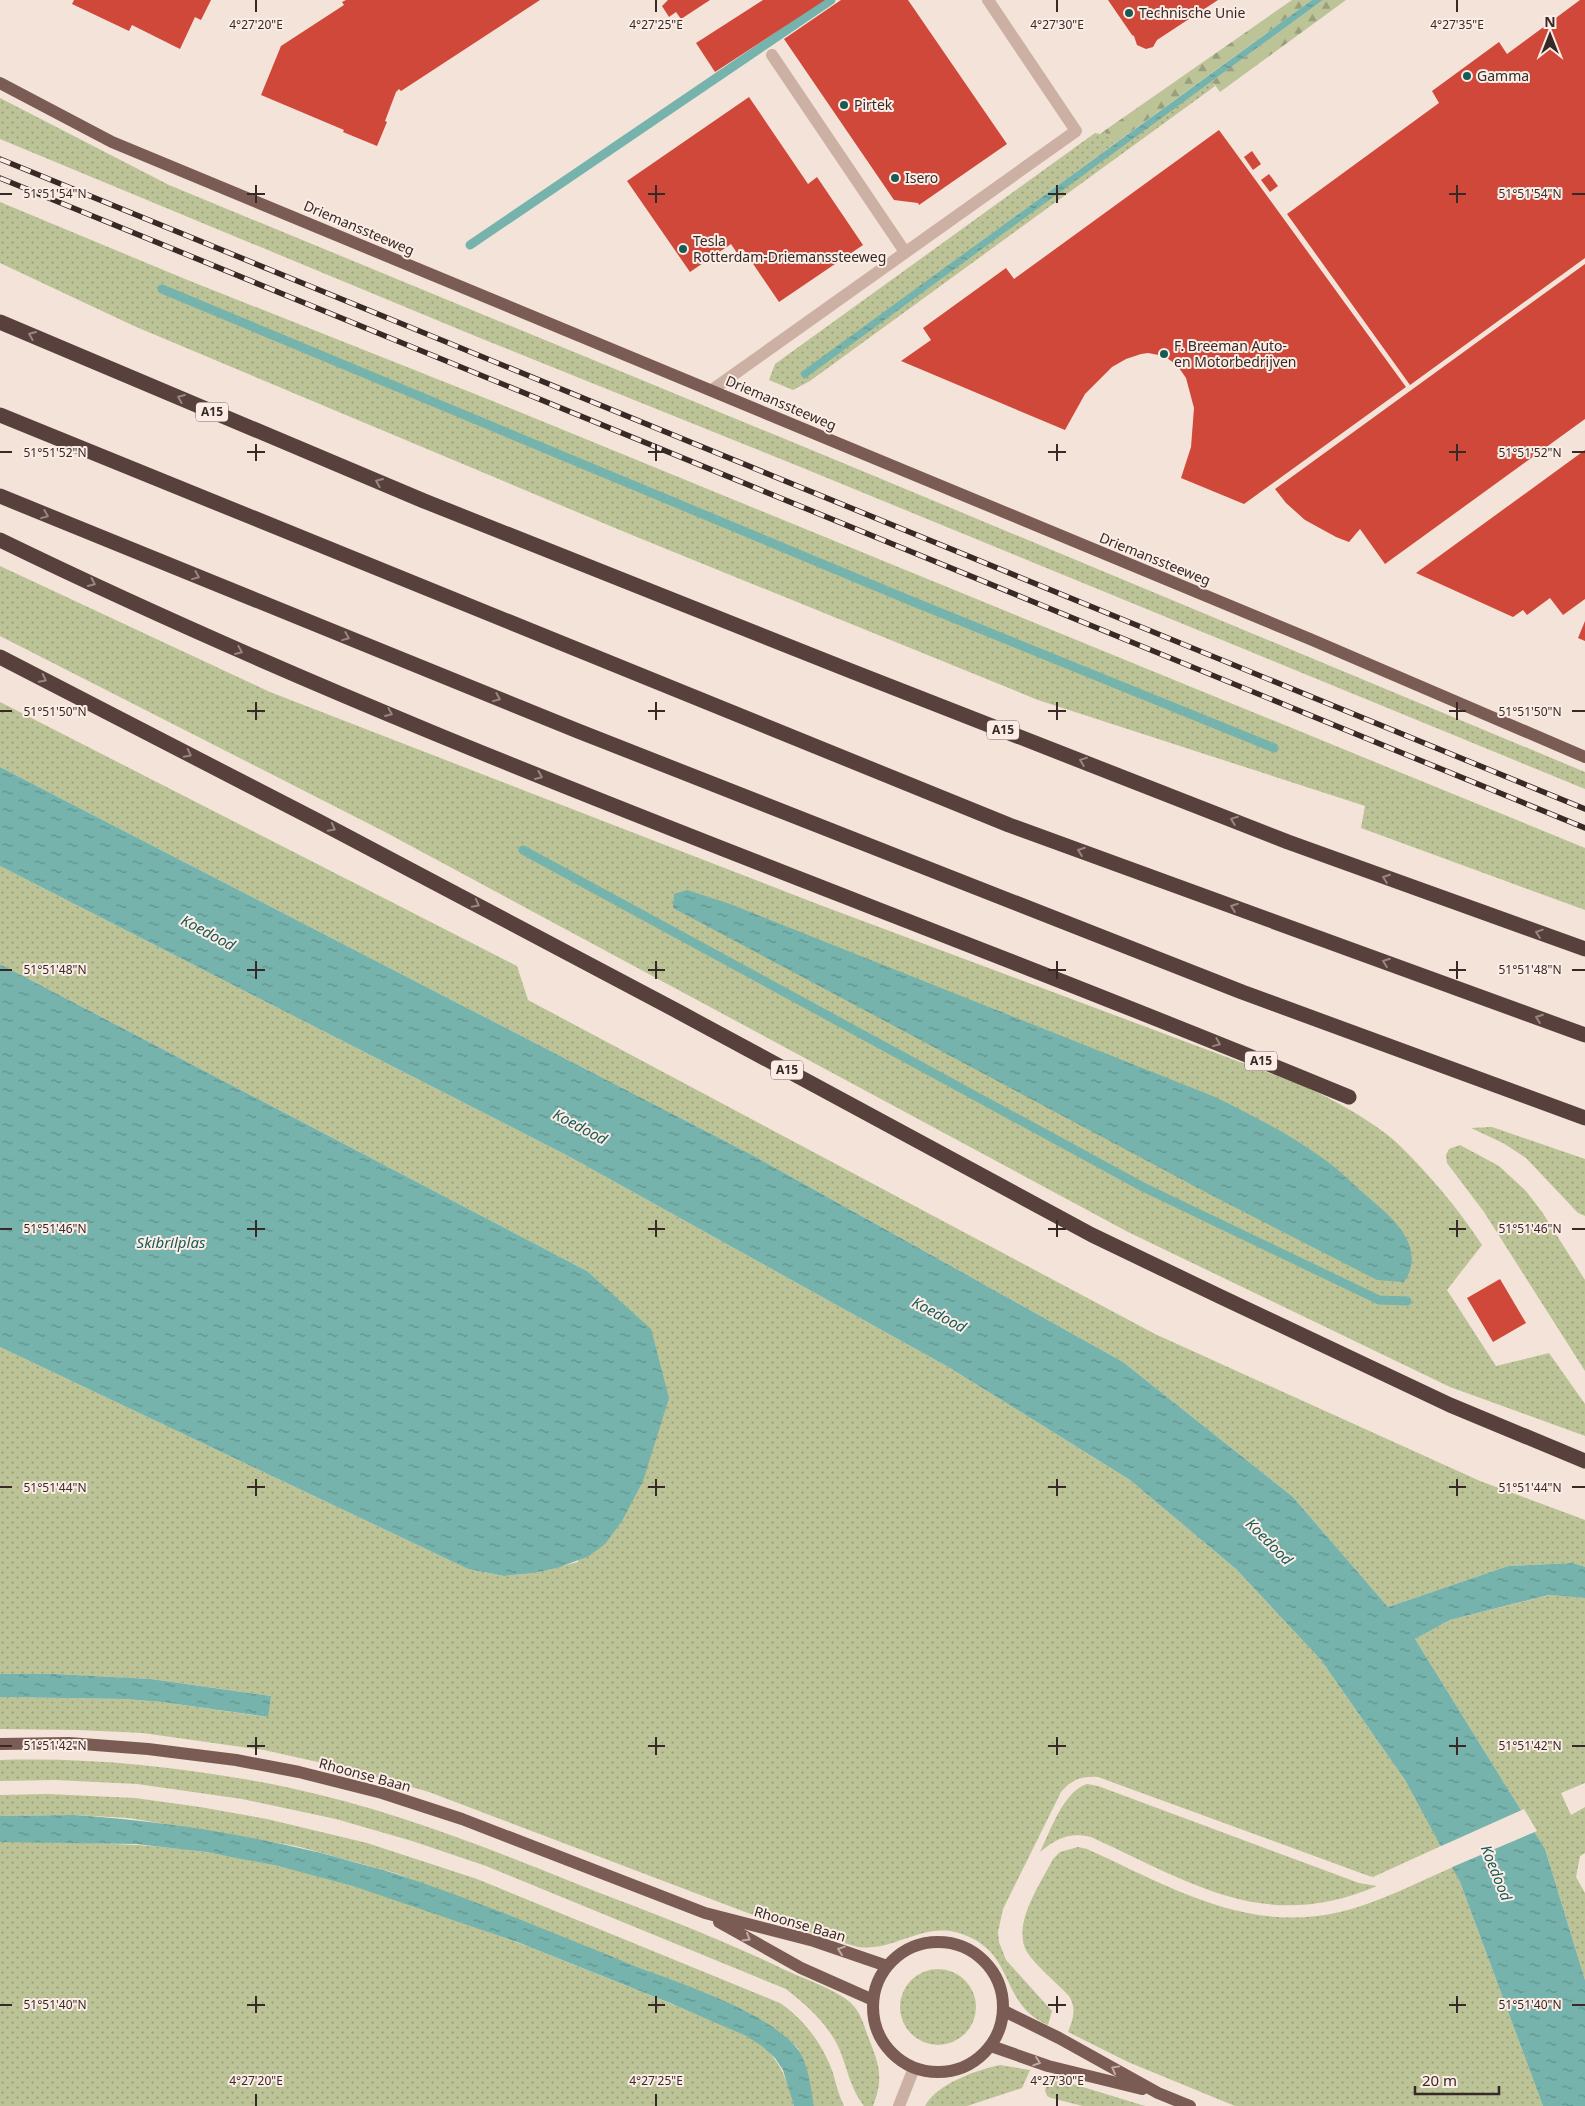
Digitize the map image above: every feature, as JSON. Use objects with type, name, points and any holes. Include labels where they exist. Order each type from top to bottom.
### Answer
[{"type":"highway","name":"A15","points":[[0,322],[424,501],[842,667],[1288,842],[1585,949]]},
{"type":"highway","points":[[0,415],[1009,825],[1585,1035]]},
{"type":"highway","points":[[0,496],[578,731],[1242,992],[1585,1118]]},
{"type":"highway","name":"A15","points":[[0,540],[236,649],[575,791],[1349,1097]]},
{"type":"highway","name":"A15","points":[[0,657],[318,821],[670,1007],[1092,1234],[1450,1405],[1585,1461]]},
{"type":"main road","name":"Driemanssteeweg","points":[[0,83],[112,142],[1310,639],[1585,757]]},
{"type":"main road","name":"Rhoonse Baan","points":[[0,1744],[69,1744],[148,1749],[236,1760],[299,1772],[382,1793],[462,1819],[704,1914],[814,1941],[887,1966]]},
{"type":"main road","name":"Rhoonse Baan","points":[[704,1914],[801,1968],[873,2000]]},
{"type":"main road","points":[[941,1942],[961,1946],[979,1956],[993,1971],[1002,1990],[1004,2011],[1000,2029],[990,2046],[975,2061],[956,2070],[935,2072],[914,2068],[899,2059],[882,2041],[874,2016],[873,2000],[878,1982],[887,1966],[902,1953],[921,1944],[941,1942]]},
{"type":"main road","points":[[1004,2011],[1059,2038],[1158,2093],[1190,2106]]},
{"type":"main road","points":[[990,2046],[1048,2066],[1158,2093]]},
{"type":"street","name":"Driemanssteeweg","points":[[712,390],[1076,131],[988,0]]},
{"type":"street","points":[[772,55],[905,252]]},
{"type":"street","points":[[899,2106],[914,2068]]},
{"type":"green space","points":[[1292,0],[1312,0],[1114,144],[1104,131]]},
{"type":"green space","points":[[1323,0],[1346,0],[1220,92],[1212,81]]},
{"type":"green space","points":[[1212,81],[1215,86],[1207,92],[810,381],[793,390],[769,380],[775,364],[1095,133],[1100,134],[1104,131],[1114,144],[801,373]]},
{"type":"green space","points":[[0,98],[169,185],[1585,772],[1585,789],[803,468],[480,338],[0,139]]},
{"type":"green space","points":[[0,202],[185,279],[490,400],[1585,848],[1585,910],[1361,828],[1365,806],[1038,700],[627,533],[134,326],[0,263]]},
{"type":"green space","points":[[0,566],[270,692],[820,905],[1304,1086],[1340,1104],[1364,1118],[1396,1142],[1453,1204],[1482,1245],[1447,1290],[1496,1366],[1549,1353],[1585,1404],[1585,1436],[1450,1387],[1128,1232],[385,832],[0,636]]},
{"type":"green space","points":[[0,702],[517,966],[528,1000],[1155,1334],[1480,1481],[1585,1520],[1585,1567],[1573,1563],[1508,1566],[1388,1607],[1293,1497],[1123,1362],[754,1156],[0,767]]},
{"type":"green space","points":[[0,866],[570,1157],[950,1368],[1130,1480],[1236,1569],[1321,1660],[1405,1780],[1441,1846],[1373,1877],[1098,1777],[1078,1779],[1061,1792],[1003,1909],[998,1932],[999,1942],[1006,1960],[1052,2011],[1048,2025],[1032,2016],[1021,2004],[999,1963],[989,1950],[975,1940],[955,1932],[930,1932],[883,1946],[858,1947],[761,1918],[429,1792],[349,1769],[264,1750],[143,1733],[0,1729],[0,1697],[125,1699],[162,1702],[267,1717],[271,1696],[151,1679],[56,1674],[0,1674],[0,1347],[468,1569],[504,1576],[535,1573],[578,1562],[587,1271],[0,964]]},
{"type":"green space","points":[[1492,1127],[1585,1159],[1585,1216],[1578,1213],[1526,1158],[1503,1143],[1471,1128]]},
{"type":"green space","points":[[1460,1145],[1499,1166],[1526,1191],[1542,1212],[1585,1280],[1585,1371],[1484,1212],[1447,1163],[1446,1155],[1449,1149]]},
{"type":"green space","points":[[1550,1595],[1585,1598],[1585,1783],[1561,1793],[1571,1815],[1585,1807],[1585,1853],[1580,1856],[1576,1877],[1585,1893],[1585,1980],[1545,1849],[1415,1639],[1450,1620]]},
{"type":"green space","points":[[0,1760],[72,1760],[144,1765],[251,1780],[326,1796],[442,1832],[663,1917],[827,1988],[851,2003],[863,2021],[879,2069],[879,2086],[873,2106],[864,2106],[859,2099],[838,2046],[828,2029],[786,1989],[486,1866],[412,1841],[336,1819],[242,1799],[137,1784],[56,1780],[0,1781]]},
{"type":"green space","points":[[1087,1784],[1098,1786],[1359,1883],[1377,1886],[1337,1900],[1299,1905],[1264,1904],[1230,1897],[1196,1885],[1091,1837],[1077,1835],[1064,1837],[1040,1852],[1064,1803],[1079,1788]]},
{"type":"green space","points":[[48,1794],[135,1798],[267,1819],[367,1843],[477,1879],[780,2003],[805,2025],[818,2043],[829,2063],[844,2106],[814,2106],[806,2069],[798,2048],[771,2026],[738,2008],[703,1993],[395,1873],[296,1846],[129,1818],[74,1815],[0,1816],[0,1795]]},
{"type":"green space","points":[[24,1841],[137,1845],[205,1852],[315,1875],[424,1909],[532,1948],[715,2022],[753,2040],[770,2053],[780,2067],[787,2082],[794,2106],[0,2106],[0,1842]]},
{"type":"green space","points":[[1078,1847],[1087,1849],[1148,1878],[1209,1903],[1272,1917],[1306,1917],[1340,1912],[1397,1892],[1453,1867],[1543,2106],[1235,2106],[1128,2062],[1068,2032],[1073,2014],[1073,2005],[1069,1996],[1027,1952],[1023,1941],[1023,1929],[1025,1917],[1035,1892],[1053,1859],[1060,1852]]},
{"type":"green space","points":[[931,1969],[945,1969],[959,1975],[970,1986],[976,2000],[973,2022],[965,2034],[945,2045],[931,2045],[917,2039],[906,2028],[900,2014],[900,2000],[906,1986],[917,1975]]},
{"type":"green space","points":[[1000,2065],[1030,2070],[1022,2088],[967,2106],[925,2106],[938,2091],[958,2079],[980,2070]]},
{"type":"green space","points":[[1050,2077],[1145,2106],[1083,2106],[1051,2098],[1047,2096],[1045,2090]]},
{"type":"water","points":[[1312,0],[1323,0],[804,379],[800,373]]},
{"type":"water","name":"Koedood","points":[[0,767],[754,1156],[1123,1362],[1293,1497],[1388,1607],[1508,1566],[1573,1563],[1585,1567],[1585,1598],[1549,1595],[1450,1620],[1415,1639],[1545,1849],[1585,1980],[1585,2106],[1543,2106],[1460,1882],[1405,1780],[1321,1660],[1236,1569],[1130,1480],[950,1368],[570,1157],[0,866]]},
{"type":"water","points":[[687,890],[730,904],[1215,1097],[1269,1125],[1296,1140],[1332,1165],[1393,1220],[1409,1243],[1412,1255],[1410,1268],[1404,1282],[1377,1280],[1213,1196],[673,908],[674,894]]},
{"type":"water","name":"Skibrilplas","points":[[0,964],[587,1271],[651,1329],[669,1398],[643,1481],[622,1521],[605,1544],[589,1556],[560,1567],[535,1573],[504,1576],[468,1569],[0,1347]]},
{"type":"water","points":[[0,1674],[56,1674],[151,1679],[271,1696],[268,1717],[162,1702],[125,1699],[0,1697]]},
{"type":"water","points":[[74,1815],[208,1830],[274,1842],[340,1858],[396,1874],[457,1895],[699,1990],[744,2010],[782,2034],[796,2047],[808,2075],[814,2106],[794,2106],[783,2070],[775,2058],[762,2046],[746,2036],[670,2003],[517,1942],[353,1886],[278,1866],[206,1852],[136,1844],[0,1842],[0,1816]]},
{"type":"pier","points":[[1524,1809],[1537,1831],[1450,1868],[1439,1847]]},
{"type":"building","points":[[74,0],[211,0],[201,20],[195,17],[180,49],[132,25],[129,31],[72,4]]},
{"type":"building","points":[[346,0],[540,0],[401,91],[399,89],[396,92],[377,146],[261,95],[281,46],[344,5],[342,2]]},
{"type":"building","points":[[668,0],[710,0],[681,19],[676,12],[669,17],[662,6]]},
{"type":"building","points":[[763,0],[825,0],[715,72],[696,43]]},
{"type":"building","points":[[841,0],[908,0],[1007,144],[919,205],[918,203],[894,200],[784,39]]},
{"type":"building","points":[[1108,0],[1218,0],[1157,40],[1153,47],[1146,49],[1137,45],[1134,36]]},
{"type":"building","points":[[1580,0],[1585,0],[1585,258],[1410,385],[1287,214],[1439,103],[1432,91],[1499,42],[1507,54]]},
{"type":"building","points":[[749,97],[808,184],[817,177],[863,245],[779,302],[743,249],[737,253],[731,244],[690,272],[627,181]]},
{"type":"building","points":[[1219,130],[1406,387],[1244,504],[1181,478],[1191,447],[1194,408],[1186,378],[1177,365],[1164,356],[1148,353],[1141,354],[1126,359],[1112,367],[1085,394],[1065,430],[901,361],[931,340],[923,328],[1006,268],[1014,279]]},
{"type":"building","points":[[1252,151],[1261,164],[1253,170],[1244,157]]},
{"type":"building","points":[[1269,174],[1278,186],[1270,192],[1261,180]]},
{"type":"building","points":[[1585,264],[1585,419],[1385,564],[1360,529],[1349,542],[1336,537],[1305,520],[1286,503],[1275,489]]},
{"type":"building","points":[[1585,450],[1585,599],[1563,615],[1550,598],[1527,615],[1523,610],[1513,617],[1416,573]]},
{"type":"building","points":[[1585,621],[1585,641],[1578,638]]},
{"type":"building","points":[[1500,1279],[1526,1323],[1493,1342],[1467,1298]]},
{"type":"waterway","points":[[470,245],[831,0]]},
{"type":"waterway","points":[[162,289],[909,600],[1274,748]]},
{"type":"waterway","points":[[523,850],[1143,1187],[1379,1300],[1407,1301]]},
{"type":"railway","points":[[0,159],[1585,809]]},
{"type":"railway","points":[[0,178],[1585,828]]},
{"type":"place","name":"Technische Unie","points":[[1129,13]]},
{"type":"place","name":"Gamma","points":[[1467,76]]},
{"type":"place","name":"Pirtek","points":[[844,105]]},
{"type":"place","name":"Isero","points":[[895,178]]},
{"type":"place","name":"Tesla Rotterdam-Driemanssteeweg","points":[[683,249]]},
{"type":"place","name":"F. Breeman Auto- en Motorbedrijven","points":[[1164,354]]}]
